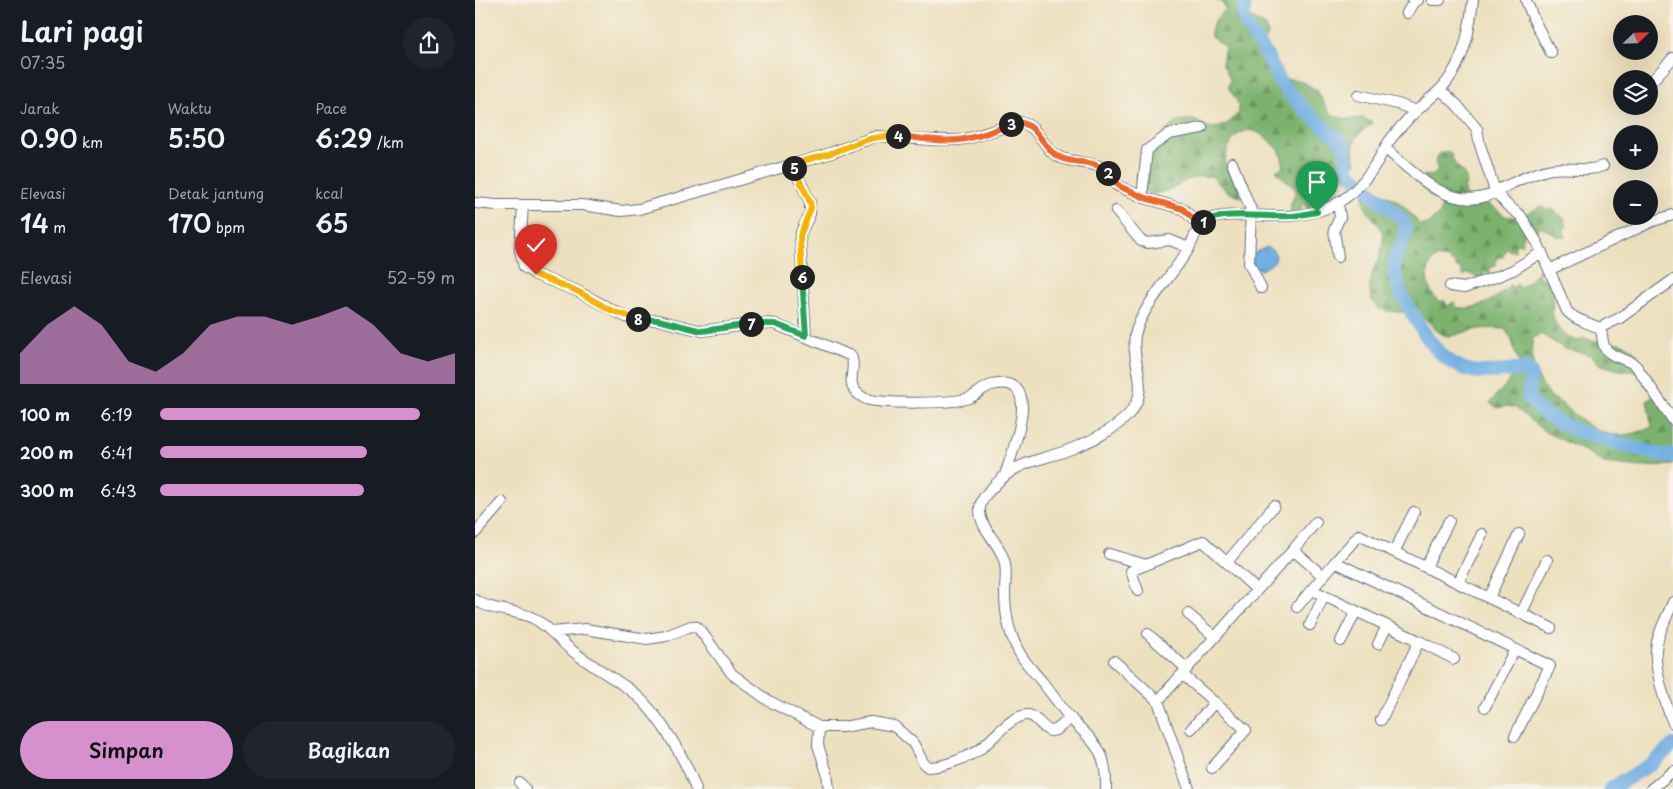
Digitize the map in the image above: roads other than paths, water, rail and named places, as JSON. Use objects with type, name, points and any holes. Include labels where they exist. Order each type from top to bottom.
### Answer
[{"type":"street","points":[[1407,12],[1413,0],[1418,0]]},
{"type":"street","points":[[1432,0],[1440,0]]},
{"type":"street","points":[[1106,789],[1101,753],[1090,736],[1071,718],[1022,658],[1010,630],[1006,611],[1005,564],[1003,555],[985,528],[979,512],[980,506],[986,494],[1005,475],[1025,463],[1069,450],[1101,435],[1131,412],[1138,401],[1140,390],[1135,342],[1136,333],[1151,304],[1189,248],[1200,226],[1208,219],[1251,215],[1290,216],[1317,212],[1338,204],[1353,193],[1364,180],[1393,136],[1416,111],[1441,91],[1453,73],[1467,40],[1473,0]]},
{"type":"street","points":[[1526,0],[1551,53]]},
{"type":"street","points":[[1658,74],[1673,58]]},
{"type":"street","points":[[1441,91],[1465,113],[1477,129],[1480,145],[1495,191],[1507,205],[1521,216],[1542,252],[1569,314],[1575,319],[1590,323],[1599,328],[1606,349],[1636,366],[1673,420]]},
{"type":"street","points":[[1358,95],[1399,104],[1416,111]]},
{"type":"street","points":[[475,203],[582,205],[621,211],[639,209],[833,152],[877,136],[959,140],[1020,122],[1031,127],[1053,153],[1059,157],[1099,166],[1104,169],[1116,185],[1142,197],[1183,209],[1200,226]]},
{"type":"street","points":[[1142,197],[1147,150],[1169,134],[1202,128]]},
{"type":"street","points":[[1385,148],[1415,174],[1439,191],[1464,198],[1488,196],[1495,191],[1544,170],[1562,168],[1593,170],[1603,166]]},
{"type":"street","points":[[1231,163],[1250,204],[1249,263],[1261,288]]},
{"type":"street","points":[[792,164],[811,208],[800,236],[806,336]]},
{"type":"street","points":[[1338,204],[1341,217],[1334,227],[1338,257]]},
{"type":"street","points":[[523,205],[520,250],[524,267],[536,275],[577,291],[612,311],[635,319],[658,320],[702,331],[767,323],[784,327],[851,356],[853,360],[853,387],[860,395],[869,399],[894,403],[954,401],[970,398],[991,385],[1001,384],[1016,388],[1023,400],[1021,418],[1005,475]]},
{"type":"street","points":[[1115,211],[1141,242],[1170,240],[1189,248]]},
{"type":"street","points":[[1549,270],[1653,221],[1673,215]]},
{"type":"street","points":[[1450,286],[1464,288],[1496,277],[1513,270],[1542,252]]},
{"type":"street","points":[[1599,328],[1620,318],[1673,280]]},
{"type":"street","points":[[475,533],[502,502]]},
{"type":"street","points":[[1227,562],[1275,506]]},
{"type":"street","points":[[1394,552],[1414,512]]},
{"type":"street","points":[[1426,567],[1449,521]]},
{"type":"street","points":[[1158,701],[1316,522]]},
{"type":"street","points":[[1458,583],[1482,534]]},
{"type":"street","points":[[1489,598],[1519,534]]},
{"type":"street","points":[[1297,607],[1359,535],[1551,628]]},
{"type":"street","points":[[1138,591],[1131,571],[1203,541],[1257,590]]},
{"type":"street","points":[[1293,550],[1323,576]]},
{"type":"street","points":[[1109,554],[1146,565]]},
{"type":"street","points":[[1521,614],[1547,560]]},
{"type":"street","points":[[1335,562],[1550,666],[1515,736]]},
{"type":"street","points":[[1312,590],[1454,659]]},
{"type":"street","points":[[1310,625],[1324,596]]},
{"type":"street","points":[[475,600],[489,608],[532,618],[553,632],[572,651],[623,685],[648,706],[681,758],[696,789]]},
{"type":"street","points":[[1673,602],[1655,651],[1659,675],[1673,723]]},
{"type":"street","points":[[1341,642],[1356,611]]},
{"type":"street","points":[[1188,614],[1215,637]]},
{"type":"street","points":[[553,632],[574,629],[591,630],[647,639],[665,636],[695,626],[732,674],[769,702],[819,727],[843,727],[871,722],[894,726],[909,738],[925,765],[930,767],[976,752],[997,734],[1023,716],[1032,717],[1050,731],[1056,730],[1071,718]]},
{"type":"street","points":[[1378,644],[1387,626]]},
{"type":"street","points":[[1148,634],[1215,702],[1247,730],[1212,768]]},
{"type":"street","points":[[1381,720],[1419,642]]},
{"type":"street","points":[[1485,707],[1515,649]]},
{"type":"street","points":[[1115,661],[1158,701],[1189,789]]},
{"type":"street","points":[[1191,729],[1215,702]]},
{"type":"street","points":[[819,727],[818,745],[827,773],[829,789]]},
{"type":"street","points":[[1651,789],[1673,771]]},
{"type":"water","points":[[1267,247],[1272,250],[1276,257],[1269,266],[1260,270],[1253,265],[1253,256],[1256,252]]},
{"type":"waterway","points":[[1245,0],[1244,20],[1246,25],[1263,49],[1281,83],[1302,107],[1342,142],[1345,147],[1348,172],[1402,219],[1405,231],[1395,260],[1394,273],[1400,292],[1424,333],[1437,350],[1452,363],[1472,371],[1492,372],[1526,369],[1531,373],[1528,397],[1540,410],[1555,420],[1572,429],[1610,442],[1665,456],[1673,456]]},
{"type":"waterway","points":[[1610,789],[1651,764],[1673,745]]}]
